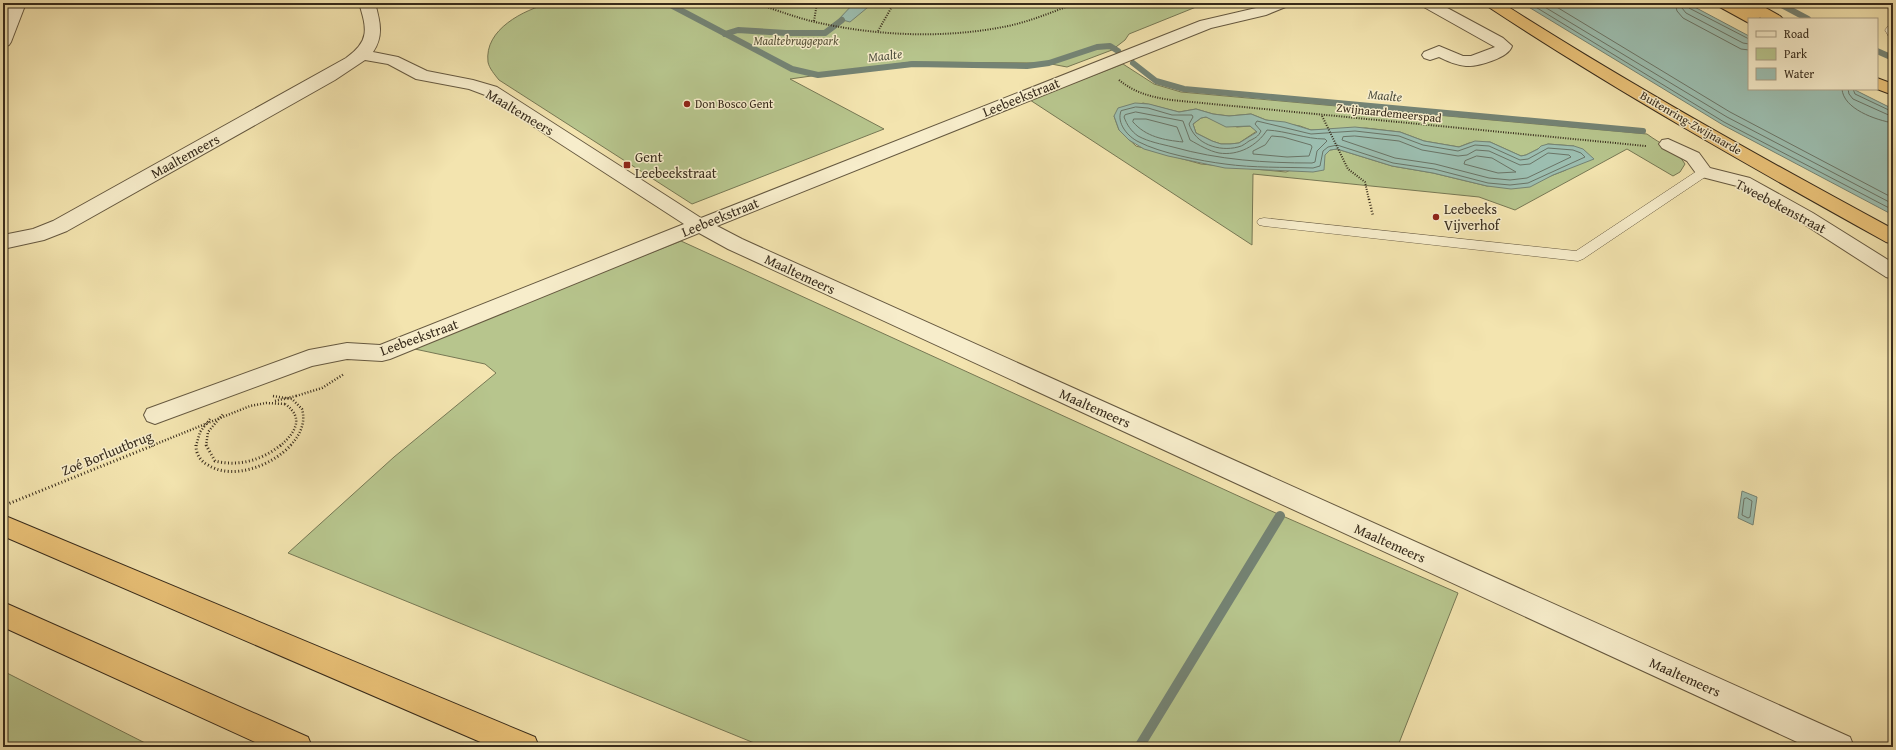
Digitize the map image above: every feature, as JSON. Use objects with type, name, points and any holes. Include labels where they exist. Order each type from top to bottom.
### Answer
[{"type":"highway","name":"Buitenring-Zwijnaarde","points":[[1492,3],[1566,51],[1778,174],[1893,237]]},
{"type":"highway","points":[[1723,3],[1751,18]]},
{"type":"highway","points":[[1745,3],[1773,18]]},
{"type":"highway","points":[[1878,71],[1893,78]]},
{"type":"highway","points":[[1878,83],[1893,90]]},
{"type":"highway","points":[[3,525],[525,747]]},
{"type":"highway","points":[[3,614],[298,747]]},
{"type":"street","points":[[3,42],[18,3]]},
{"type":"street","name":"Maaltemeers","points":[[3,242],[37,235],[60,226],[329,76],[362,55],[370,46],[374,34],[373,18],[367,3]]},
{"type":"street","name":"Leebeekstraat","points":[[155,415],[309,358],[347,351],[382,353],[1103,64],[1206,24],[1261,12],[1283,3]]},
{"type":"street","points":[[1427,3],[1504,46],[1503,50],[1474,62],[1465,62],[1439,51],[1430,55]]},
{"type":"street","name":"Maaltemeers","points":[[362,55],[392,60],[428,77],[473,85],[491,91],[699,225],[735,244],[1840,747]]},
{"type":"street","points":[[1668,144],[1693,157],[1704,172]]},
{"type":"street","name":"Tweebekenstraat","points":[[1704,172],[1743,182],[1806,217],[1893,272]]},
{"type":"lane","points":[[1893,27],[1890,30],[1893,35]]},
{"type":"lane","points":[[1264,222],[1578,256],[1704,172]]},
{"type":"path","points":[[754,3],[826,24],[878,31],[942,35],[999,27],[1034,19],[1076,3]]},
{"type":"path","points":[[814,21],[817,3]]},
{"type":"path","points":[[878,31],[894,3]]},
{"type":"path","name":"Zwijnaardemeerspad","points":[[1103,64],[1129,89],[1149,96],[1190,102],[1592,142],[1639,146],[1668,144]]},
{"type":"path","points":[[1322,116],[1348,169],[1365,182],[1377,234]]},
{"type":"path","name":"Zoé Borluutbrug","points":[[3,506],[260,402],[273,401],[316,391],[342,376]]},
{"type":"path","points":[[199,434],[197,452],[204,464],[211,468],[235,471],[252,468],[268,462],[278,456],[295,440],[301,431],[304,415],[301,406],[292,398],[272,396]]},
{"type":"path","points":[[224,413],[217,419],[208,432],[206,439],[208,451],[215,461],[238,464],[264,457],[278,449],[289,438],[294,429],[296,419],[295,413],[285,404],[273,401]]},
{"type":"green space","name":"Don Bosco Gent","points":[[550,3],[1206,3],[1129,34],[1125,40],[1112,50],[1067,67],[1046,63],[911,62],[790,79],[884,129],[692,204],[499,80],[492,71],[488,62],[488,50],[492,40],[499,31],[518,16]]},
{"type":"green space","points":[[1123,64],[1154,84],[1181,92],[1647,134],[1673,151],[1685,164],[1680,172],[1673,176],[1627,149],[1515,210],[1479,197],[1253,174],[1252,245],[1030,100]],"holes":[[[1143,103],[1179,112],[1196,109],[1213,114],[1229,116],[1251,114],[1266,120],[1300,126],[1311,130],[1366,128],[1400,132],[1424,141],[1459,147],[1469,143],[1490,142],[1521,156],[1548,144],[1574,146],[1566,170],[1543,179],[1487,186],[1433,173],[1392,166],[1337,149],[1330,150],[1325,155],[1286,172],[1201,164],[1136,146],[1119,130],[1114,116]]]},
{"type":"green space","points":[[1206,117],[1237,127],[1250,126],[1257,131],[1239,143],[1221,144],[1196,133],[1193,124],[1201,118]]},
{"type":"green space","points":[[681,241],[1269,510],[1458,593],[1399,743],[1405,747],[764,747],[288,553],[394,457],[496,373],[485,364],[410,348]]},
{"type":"green space","points":[[3,671],[153,747],[3,747]]},
{"type":"water","points":[[854,3],[873,3],[850,22],[839,19]]},
{"type":"water","points":[[1522,3],[1687,3],[1748,35],[1748,90],[1855,90],[1893,109],[1893,215],[1723,125]]},
{"type":"water","points":[[1135,103],[1149,104],[1179,112],[1196,109],[1213,114],[1229,116],[1251,114],[1266,120],[1285,122],[1311,130],[1355,127],[1400,132],[1424,141],[1459,147],[1475,141],[1490,142],[1521,156],[1548,144],[1574,146],[1583,149],[1594,159],[1553,175],[1530,187],[1511,189],[1487,186],[1433,173],[1392,166],[1337,149],[1330,150],[1325,155],[1324,170],[1313,172],[1225,168],[1168,156],[1144,149],[1129,140],[1119,130],[1114,116],[1118,108]],"holes":[[[1206,117],[1226,127],[1250,126],[1257,132],[1239,143],[1221,144],[1196,133],[1193,124],[1201,118]]]},
{"type":"water","points":[[1742,491],[1757,497],[1753,525],[1738,518]]},
{"type":"waterway","name":"Maalte","points":[[667,3],[725,34]]},
{"type":"waterway","points":[[1778,3],[1806,18]]},
{"type":"waterway","points":[[725,34],[738,30],[786,33],[825,33],[842,20]]},
{"type":"waterway","name":"Maalte","points":[[725,34],[792,69],[818,75],[913,64],[1027,66],[1049,63],[1097,47],[1110,46],[1118,51]]},
{"type":"waterway","points":[[1878,51],[1893,58]]},
{"type":"waterway","name":"Maalte","points":[[1133,63],[1156,81],[1184,89],[1643,131]]},
{"type":"waterway","points":[[1139,747],[1280,516]]},
{"type":"place","name":"Don Bosco Gent","points":[[687,104]]},
{"type":"place","name":"Gent Leebeekstraat","points":[[627,165]]},
{"type":"place","name":"Leebeeks Vijverhof","points":[[1436,217]]},
{"type":"park label","name":"Maaltebruggepark","points":[[796,41]]}]
